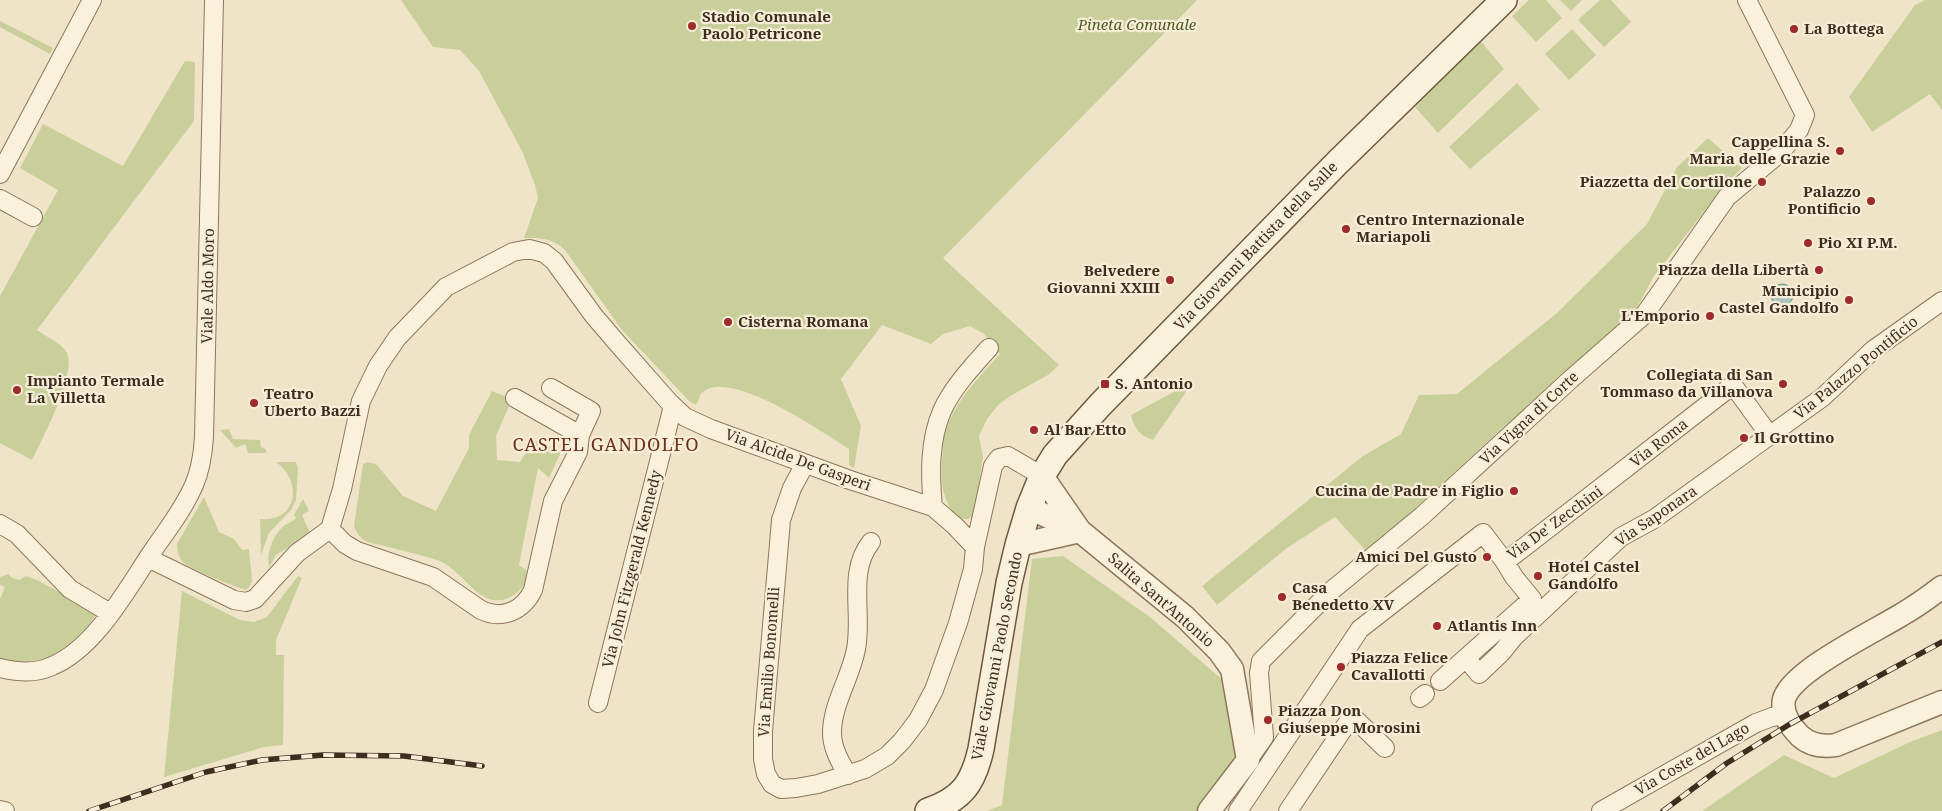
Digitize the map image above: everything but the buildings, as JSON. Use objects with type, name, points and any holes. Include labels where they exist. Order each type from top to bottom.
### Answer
[{"type":"main road","name":"Via Giovanni Battista della Salle","points":[[1029,508],[1042,476],[1065,442],[1100,404],[1338,162],[1504,0]]},
{"type":"main road","name":"Viale Giovanni Paolo Secondo","points":[[928,811],[950,801],[963,792],[975,773],[981,749],[1009,582],[1029,508]]},
{"type":"street","points":[[0,174],[92,0]]},
{"type":"street","name":"Viale Aldo Moro","points":[[0,668],[30,672],[54,666],[77,651],[110,613],[188,499],[198,477],[203,451],[214,0]]},
{"type":"street","name":"Via Vigna di Corte","points":[[1248,760],[1264,737],[1259,673],[1262,661],[1331,591],[1422,516],[1571,379],[1645,314],[1727,196],[1780,152],[1799,130],[1805,115],[1747,0]]},
{"type":"street","points":[[0,199],[33,217]]},
{"type":"street","name":"Via Alcide De Gasperi","points":[[330,529],[342,489],[361,401],[373,374],[390,347],[423,309],[446,287],[513,252],[538,250],[554,261],[594,316],[673,406],[685,417],[693,422],[805,464],[933,507],[975,547]]},
{"type":"street","name":"Via Palazzo Pontificio","points":[[1770,436],[1823,397],[1874,350],[1942,301]]},
{"type":"street","points":[[933,507],[932,455],[935,433],[940,417],[958,386],[989,348]]},
{"type":"street","name":"Via Roma","points":[[1609,483],[1733,385],[1770,436]]},
{"type":"street","points":[[148,558],[222,595],[246,602],[260,595],[298,553],[330,529],[339,539],[357,551],[425,573],[443,583],[481,610],[496,615],[504,614],[524,604],[533,590],[552,501],[578,452],[580,435],[592,411],[551,388]]},
{"type":"street","points":[[516,398],[580,435]]},
{"type":"street","name":"Via John Fitzgerald Kennedy","points":[[598,703],[673,406]]},
{"type":"street","name":"Via Saponara","points":[[1466,658],[1479,674],[1502,652],[1514,637],[1621,538],[1654,519],[1770,436]]},
{"type":"street","points":[[975,547],[990,474],[996,462],[1003,456],[1008,456],[1042,476]]},
{"type":"street","name":"Via Emilio Bonomelli","points":[[805,464],[786,502],[780,532],[763,732],[763,759],[768,779],[772,784],[781,789],[806,787],[865,769],[892,752],[912,729],[937,682],[973,569],[975,547]]},
{"type":"street","name":"Salita Sant'Antonio","points":[[1042,476],[1080,531]]},
{"type":"street","name":"Via De' Zecchini","points":[[1238,811],[1363,626],[1484,533],[1505,562],[1609,483]]},
{"type":"street","name":"Salita Sant'Antonio","points":[[1029,508],[1080,531],[1185,617],[1218,651],[1232,669],[1248,760]]},
{"type":"street","points":[[0,524],[17,534],[70,589],[110,613]]},
{"type":"street","points":[[1018,545],[1080,531]]},
{"type":"street","points":[[848,775],[837,755],[833,742],[832,728],[857,647],[859,565],[865,550],[871,542]]},
{"type":"street","points":[[1440,681],[1532,599],[1514,577],[1505,562]]},
{"type":"street","points":[[1942,588],[1900,616],[1843,648],[1788,690],[1784,698],[1785,715],[1802,738],[1812,743],[1828,746],[1836,745],[1942,702]]},
{"type":"street","name":"Via Coste del Lago","points":[[1601,811],[1756,723],[1772,716],[1785,715]]},
{"type":"street","points":[[1288,811],[1352,716],[1385,748]]},
{"type":"street","points":[[1209,811],[1248,760]]},
{"type":"street","points":[[0,810],[5,811]]},
{"type":"green space","name":"Pineta Comunale","points":[[401,0],[1197,0],[943,258],[1059,365],[1048,375],[999,404],[987,419],[979,436],[983,457],[974,515],[968,519],[963,519],[958,517],[950,508],[943,490],[943,444],[949,421],[961,400],[1000,354],[984,334],[970,326],[943,334],[931,344],[882,325],[841,379],[861,426],[854,468],[849,465],[849,449],[775,405],[752,395],[731,388],[713,387],[701,394],[696,405],[689,401],[622,330],[565,250],[551,241],[524,238],[538,198],[522,151],[479,71],[460,50],[433,47]]},
{"type":"green space","points":[[1529,0],[1546,0],[1562,18],[1536,42],[1512,16]]},
{"type":"green space","points":[[1560,0],[1582,0],[1571,11]]},
{"type":"green space","points":[[1600,0],[1611,0],[1631,22],[1604,47],[1578,20]]},
{"type":"green space","points":[[1925,0],[1942,0],[1942,110],[1930,94],[1872,132],[1849,97],[1915,5]]},
{"type":"green space","points":[[0,21],[53,48],[50,54],[0,27]]},
{"type":"green space","points":[[1572,29],[1596,55],[1569,80],[1545,54]]},
{"type":"green space","points":[[1480,40],[1504,69],[1438,133],[1415,107]]},
{"type":"green space","points":[[185,61],[195,62],[194,121],[37,330],[64,349],[69,363],[57,406],[32,460],[0,443],[0,296],[58,190],[20,168],[43,124],[123,166]]},
{"type":"green space","points":[[1517,83],[1540,109],[1470,169],[1449,147]]},
{"type":"green space","points":[[1708,138],[1742,168],[1725,185],[1654,276],[1634,313],[1552,387],[1503,427],[1368,553],[1335,517],[1287,548],[1217,605],[1202,586],[1363,456],[1401,434],[1419,395],[1457,394],[1557,313],[1647,224],[1677,167]]},
{"type":"green space","points":[[1181,388],[1186,388],[1186,392],[1153,440],[1141,434],[1136,428],[1131,415]]},
{"type":"green space","points":[[492,391],[512,399],[496,436],[497,460],[520,462],[534,440],[561,452],[549,478],[538,468],[519,565],[530,573],[529,576],[517,593],[502,600],[492,600],[482,596],[456,572],[437,560],[366,541],[358,535],[354,526],[363,464],[367,462],[376,464],[403,496],[436,511],[469,448],[469,435]]},
{"type":"green space","points":[[229,429],[233,439],[260,440],[261,447],[266,449],[266,453],[248,453],[245,444],[236,448],[220,430]]},
{"type":"green space","points":[[276,462],[296,462],[298,469],[296,500],[291,510],[269,533],[261,555],[260,519],[273,518],[282,514],[289,507],[292,499],[293,489],[290,479],[285,470]]},
{"type":"green space","points":[[204,497],[219,532],[234,539],[242,550],[249,549],[252,581],[246,590],[194,569],[183,562],[179,556],[177,544]]},
{"type":"green space","points":[[303,499],[309,511],[302,515],[310,533],[276,555],[269,567],[270,549],[275,537],[282,527],[296,518],[294,515]]},
{"type":"green space","points":[[1063,556],[1150,617],[1226,683],[1240,760],[1200,811],[987,811],[1002,805],[1032,559]]},
{"type":"green space","points":[[9,574],[12,578],[19,580],[26,576],[37,580],[97,613],[88,626],[68,647],[56,654],[31,661],[0,659],[0,599],[5,587],[0,585],[0,577]]},
{"type":"green space","points":[[298,576],[302,578],[276,640],[276,655],[284,655],[283,745],[264,747],[164,777],[182,591],[240,620],[254,622],[267,617]]},
{"type":"green space","points":[[1942,730],[1942,811],[1702,811],[1784,755],[1834,778],[1910,742]]},
{"type":"water","points":[[1778,284],[1786,284],[1793,291],[1793,299],[1786,306],[1778,306],[1771,299],[1771,291]]},
{"type":"railway","points":[[1663,811],[1727,763],[1790,724],[1942,642]]},
{"type":"railway","points":[[89,811],[206,772],[262,760],[323,755],[404,756],[482,766]]},
{"type":"place","name":"Stadio Comunale Paolo Petricone","points":[[692,26]]},
{"type":"place","name":"La Bottega","points":[[1794,29]]},
{"type":"place","name":"Cappellina S. Maria delle Grazie","points":[[1840,151]]},
{"type":"place","name":"Piazzetta del Cortilone","points":[[1762,182]]},
{"type":"place","name":"Palazzo Pontificio","points":[[1871,201]]},
{"type":"place","name":"Centro Internazionale Mariapoli","points":[[1346,229]]},
{"type":"place","name":"Pio XI P.M.","points":[[1808,243]]},
{"type":"place","name":"Piazza della Libertà","points":[[1819,270]]},
{"type":"place","name":"Belvedere Giovanni XXIII","points":[[1170,280]]},
{"type":"place","name":"Municipio Castel Gandolfo","points":[[1849,300]]},
{"type":"place","name":"L'Emporio","points":[[1710,316]]},
{"type":"place","name":"Cisterna Romana","points":[[728,322]]},
{"type":"place","name":"S. Antonio","points":[[1105,384]]},
{"type":"place","name":"Collegiata di San Tommaso da Villanova","points":[[1783,384]]},
{"type":"place","name":"Impianto Termale La Villetta","points":[[17,390]]},
{"type":"place","name":"Teatro Uberto Bazzi","points":[[254,403]]},
{"type":"place","name":"Al Bar Etto","points":[[1034,430]]},
{"type":"place","name":"Il Grottino","points":[[1744,438]]},
{"type":"place","name":"Cucina de Padre in Figlio","points":[[1514,491]]},
{"type":"place","name":"Amici Del Gusto","points":[[1487,557]]},
{"type":"place","name":"Hotel Castel Gandolfo","points":[[1538,576]]},
{"type":"place","name":"Casa Benedetto XV","points":[[1282,597]]},
{"type":"place","name":"Atlantis Inn","points":[[1437,626]]},
{"type":"place","name":"Piazza Felice Cavallotti","points":[[1341,667]]},
{"type":"place","name":"Piazza Don Giuseppe Morosini","points":[[1268,720]]},
{"type":"district","name":"CASTEL GANDOLFO","points":[[606,445]]}]
